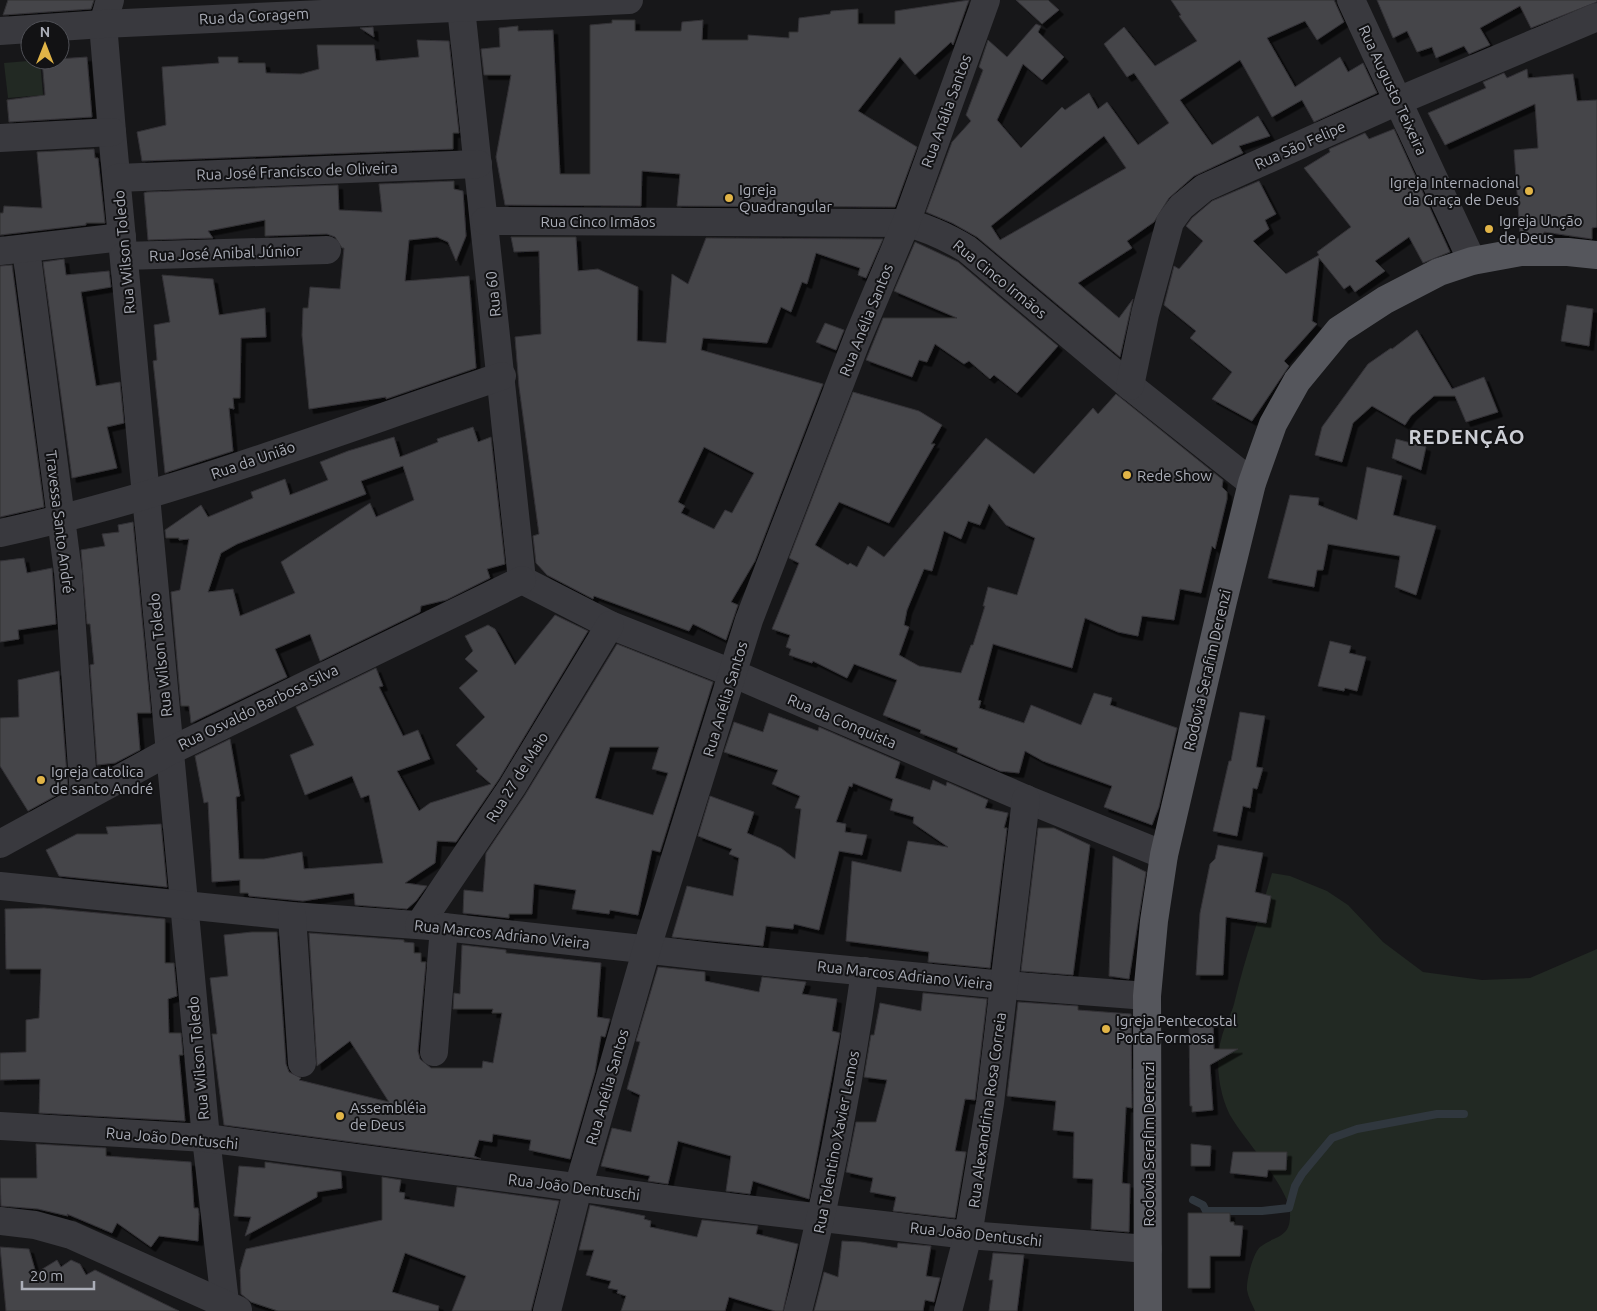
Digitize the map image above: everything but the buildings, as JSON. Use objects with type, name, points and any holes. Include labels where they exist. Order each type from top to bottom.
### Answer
[{"type":"main road","name":"Rodovia Serafim Derenzi","points":[[1148,1311],[1147,996],[1164,855],[1252,483],[1273,424],[1293,388],[1339,330],[1385,300],[1439,272],[1472,261],[1521,252],[1568,252],[1597,255]]},
{"type":"street","name":"Rua da Coragem","points":[[0,31],[107,12],[629,0]]},
{"type":"street","name":"Rua Anália Santos","points":[[906,222],[986,0]]},
{"type":"street","name":"Rua Augusto Teixeira","points":[[1351,0],[1472,261]]},
{"type":"street","points":[[1589,0],[1597,17]]},
{"type":"street","name":"Rua 60","points":[[455,4],[485,221],[522,580]]},
{"type":"street","name":"Rua Wilson Toledo","points":[[107,12],[112,132],[145,496],[206,1138],[230,1309]]},
{"type":"street","name":"Rua São Felipe","points":[[1130,386],[1170,222],[1181,207],[1204,188],[1398,101],[1597,17]]},
{"type":"street","points":[[0,138],[112,132]]},
{"type":"street","name":"Rua José Francisco de Oliveira","points":[[117,178],[478,164]]},
{"type":"street","name":"Rua Cinco Irmãos","points":[[485,221],[906,222],[944,235],[967,249],[1130,386],[1252,483]]},
{"type":"street","name":"Rua Anélia Santos","points":[[578,1188],[647,948],[749,620],[852,351],[906,222]]},
{"type":"street","name":"Rua José Anibal Júnior","points":[[13,250],[123,246],[327,250]]},
{"type":"street","name":"Travessa Santo André","points":[[13,250],[68,572],[84,797]]},
{"type":"street","name":"Rua da União","points":[[0,533],[60,520],[145,496],[502,376]]},
{"type":"street","name":"Rua da Conquista","points":[[522,580],[610,625],[732,673],[1026,799],[1164,855]]},
{"type":"street","name":"Rua Osvaldo Barbosa Silva","points":[[0,844],[170,751],[522,580]]},
{"type":"street","name":"Rua 27 de Maio","points":[[431,926],[610,625]]},
{"type":"street","name":"Rua Marcos Adriano Vieira","points":[[1005,985],[1026,799]]},
{"type":"street","name":"Rua Marcos Adriano Vieira","points":[[0,886],[292,916],[431,926],[647,948],[714,957],[1005,985],[1147,996]]},
{"type":"street","points":[[292,916],[302,1063]]},
{"type":"street","points":[[431,926],[434,1052]]},
{"type":"street","name":"Rua Tolentino Xavier Lemos","points":[[798,1311],[822,1217],[856,1042],[865,971]]},
{"type":"street","name":"Rua Alexandrina Rosa Correia","points":[[948,1311],[968,1235],[993,1085],[1005,985]]},
{"type":"street","name":"Rua João Dentuschi","points":[[0,1126],[206,1138],[578,1188],[968,1235],[1148,1248]]},
{"type":"street","points":[[547,1311],[578,1188]]},
{"type":"street","points":[[0,1221],[35,1225],[71,1235],[230,1309]]},
{"type":"shaded area","points":[[20,62],[20,70],[41,70],[43,95],[8,98],[4,63]]},
{"type":"shaded area","points":[[1272,873],[1290,876],[1327,891],[1348,905],[1383,942],[1423,972],[1482,980],[1530,978],[1597,949],[1597,1311],[1255,1311],[1247,1290],[1250,1267],[1257,1250],[1281,1235],[1288,1228],[1290,1213],[1283,1192],[1228,1112],[1222,1092],[1218,1059],[1222,1035],[1234,1005],[1243,968]]},
{"type":"waterway","points":[[1193,1200],[1203,1205],[1206,1211],[1262,1211],[1289,1208],[1295,1186],[1302,1174],[1332,1138],[1357,1129],[1437,1114],[1464,1114]]},
{"type":"place","name":"Igreja Internacional da Graça de Deus","points":[[1529,191]]},
{"type":"place","name":"Igreja Quadrangular","points":[[729,198]]},
{"type":"place","name":"Igreja Unção de Deus","points":[[1489,229]]},
{"type":"place","name":"Rede Show","points":[[1127,475]]},
{"type":"place","name":"Igreja catolica de santo André","points":[[41,780]]},
{"type":"place","name":"Igreja Pentecostal Porta Formosa","points":[[1106,1029]]},
{"type":"place","name":"Assembléia de Deus","points":[[340,1116]]},
{"type":"district","name":"REDENÇÃO","points":[[1467,436]]}]
